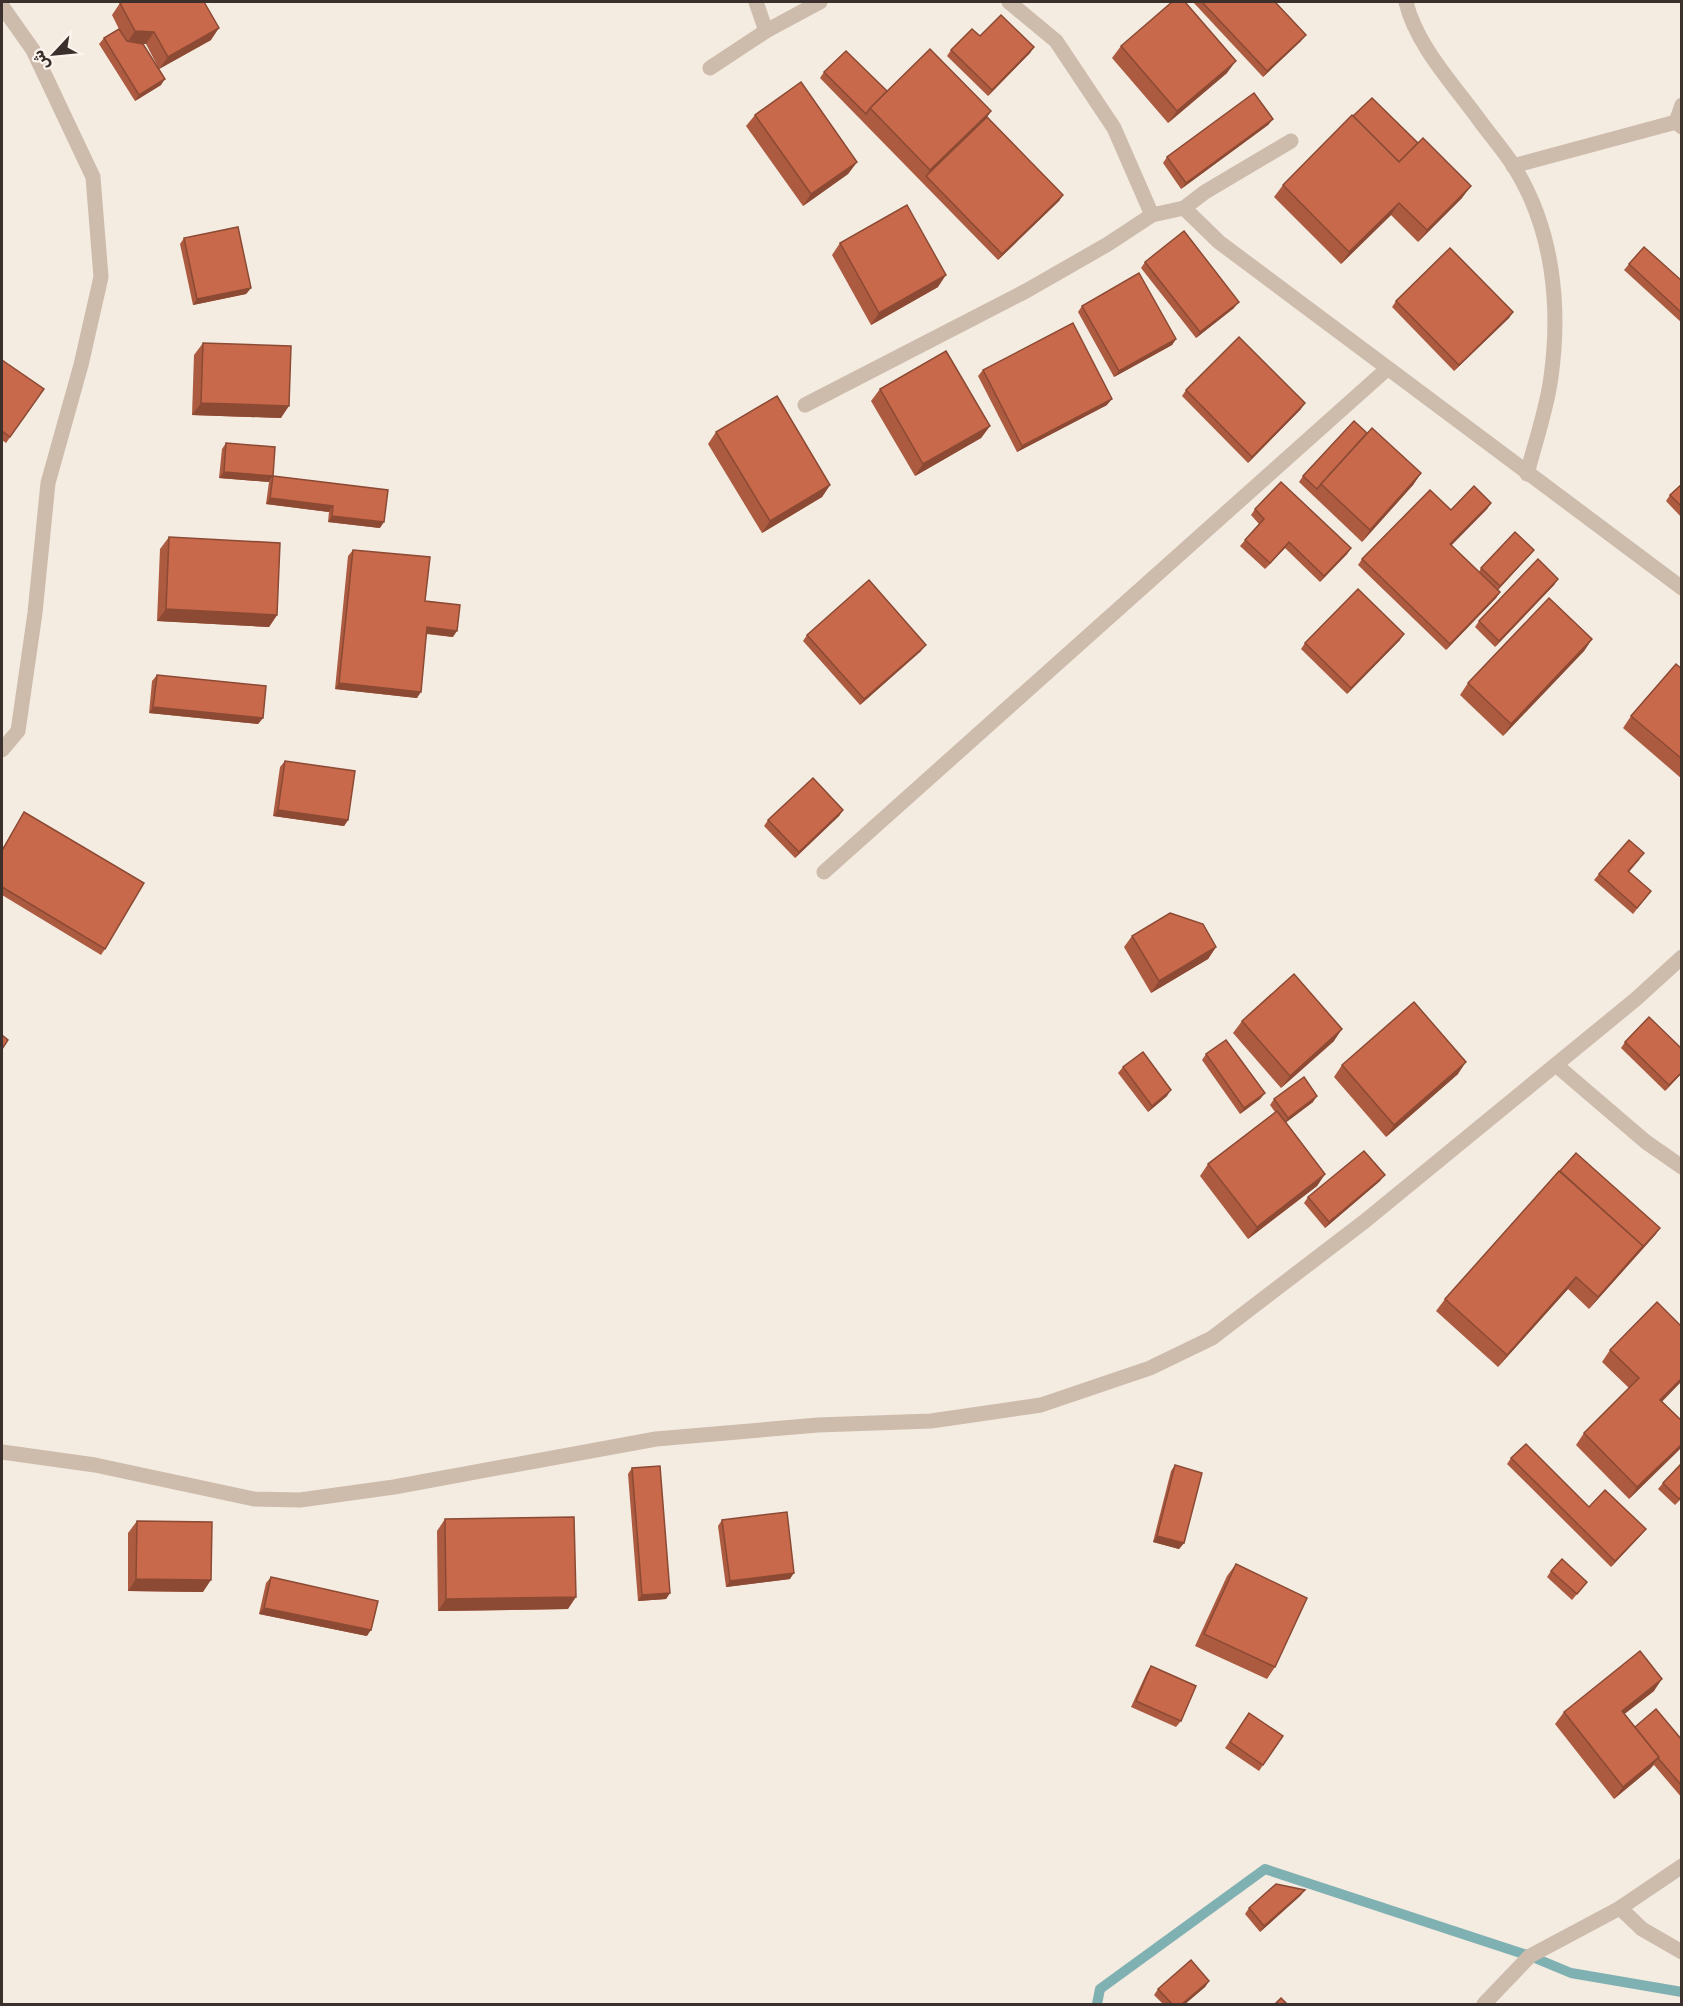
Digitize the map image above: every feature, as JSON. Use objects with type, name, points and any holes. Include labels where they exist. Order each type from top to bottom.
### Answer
[{"type":"street","points":[[756,2],[766,31]]},
{"type":"street","points":[[710,68],[766,31],[820,2]]},
{"type":"street","points":[[1009,2],[1056,41],[1114,128],[1152,215]]},
{"type":"street","points":[[1406,2],[1409,15],[1437,62],[1513,166],[1529,196],[1547,243],[1556,314],[1551,379],[1527,474]]},
{"type":"street","points":[[2,6],[33,50],[93,177],[101,277],[81,366],[48,483],[35,613],[18,731],[2,750]]},
{"type":"street","points":[[1513,166],[1679,125],[1682,105]]},
{"type":"street","points":[[805,405],[1026,291],[1108,244],[1152,215],[1184,208],[1291,141]]},
{"type":"street","points":[[1184,208],[1219,242],[1682,588]]},
{"type":"street","points":[[824,872],[1387,369]]},
{"type":"street","points":[[2,1452],[95,1465],[254,1499],[300,1500],[394,1487],[656,1439],[818,1425],[931,1421],[1041,1405],[1150,1368],[1212,1338],[1276,1292],[1636,999],[1682,957]]},
{"type":"street","points":[[1556,1065],[1646,1142],[1682,1167]]},
{"type":"street","points":[[1484,2004],[1530,1956],[1620,1908],[1682,1866]]},
{"type":"street","points":[[1620,1908],[1642,1929],[1682,1952]]},
{"type":"building","points":[[204,2],[219,28],[168,57],[154,32],[135,31],[120,3]]},
{"type":"building","points":[[1172,2],[1185,2],[1236,61],[1177,111],[1121,46]]},
{"type":"building","points":[[1202,2],[1275,2],[1306,35],[1267,71]]},
{"type":"building","points":[[1001,15],[1034,47],[992,90],[951,50],[972,29],[980,36]]},
{"type":"building","points":[[119,29],[127,41],[143,44],[165,79],[139,95],[104,38]]},
{"type":"building","points":[[930,49],[991,111],[930,170],[870,108]]},
{"type":"building","points":[[846,51],[887,91],[866,114],[824,72]]},
{"type":"building","points":[[801,82],[857,162],[811,194],[755,115]]},
{"type":"building","points":[[1254,93],[1273,119],[1186,183],[1167,157]]},
{"type":"building","points":[[1372,98],[1418,143],[1399,162],[1353,116]]},
{"type":"building","points":[[1352,115],[1399,162],[1423,138],[1471,186],[1427,230],[1399,203],[1349,252],[1283,185]]},
{"type":"building","points":[[987,117],[1063,195],[1002,254],[926,176]]},
{"type":"building","points":[[907,205],[946,275],[879,313],[840,243]]},
{"type":"building","points":[[238,227],[251,288],[197,299],[184,238]]},
{"type":"building","points":[[1184,231],[1239,302],[1200,332],[1145,262]]},
{"type":"building","points":[[1644,247],[1682,281],[1682,313],[1629,264]]},
{"type":"building","points":[[1450,248],[1513,312],[1459,365],[1396,301]]},
{"type":"building","points":[[1139,273],[1176,339],[1119,371],[1082,306]]},
{"type":"building","points":[[1073,323],[1112,399],[1022,446],[983,370]]},
{"type":"building","points":[[1239,337],[1305,403],[1252,457],[1186,390]]},
{"type":"building","points":[[203,343],[291,346],[289,406],[201,403]]},
{"type":"building","points":[[946,351],[990,426],[923,464],[880,389]]},
{"type":"building","points":[[2,360],[44,389],[10,437],[2,431]]},
{"type":"building","points":[[777,396],[830,485],[770,521],[716,432]]},
{"type":"building","points":[[1354,421],[1367,433],[1317,489],[1303,476]]},
{"type":"building","points":[[1372,428],[1421,473],[1370,530],[1321,484]]},
{"type":"building","points":[[226,443],[275,447],[273,476],[224,472]]},
{"type":"building","points":[[273,476],[388,490],[384,522],[332,516],[333,506],[270,498]]},
{"type":"building","points":[[1281,482],[1351,548],[1324,576],[1289,542],[1270,563],[1245,540],[1264,519],[1255,509]]},
{"type":"building","points":[[1682,484],[1682,507],[1670,495]]},
{"type":"building","points":[[1474,486],[1491,503],[1450,544],[1500,592],[1450,644],[1362,559],[1430,490],[1451,510]]},
{"type":"building","points":[[1515,532],[1534,550],[1500,586],[1481,568]]},
{"type":"building","points":[[169,537],[280,543],[277,615],[166,609]]},
{"type":"building","points":[[353,550],[430,557],[425,601],[460,605],[457,631],[427,627],[421,692],[339,683]]},
{"type":"building","points":[[1538,559],[1558,579],[1499,641],[1479,621]]},
{"type":"building","points":[[869,580],[926,645],[864,699],[807,635]]},
{"type":"building","points":[[1358,589],[1404,634],[1351,688],[1305,643]]},
{"type":"building","points":[[1549,598],[1592,639],[1511,724],[1468,683]]},
{"type":"building","points":[[1676,664],[1682,669],[1682,759],[1631,716]]},
{"type":"building","points":[[157,675],[266,686],[263,718],[153,707]]},
{"type":"building","points":[[285,761],[355,771],[348,820],[278,810]]},
{"type":"building","points":[[813,778],[843,810],[799,852],[768,820]]},
{"type":"building","points":[[24,812],[144,883],[105,949],[2,887],[2,851]]},
{"type":"building","points":[[1629,840],[1644,853],[1628,871],[1651,891],[1637,908],[1599,874]]},
{"type":"building","points":[[1170,913],[1203,924],[1216,947],[1159,981],[1132,936]]},
{"type":"building","points":[[1294,974],[1342,1029],[1290,1076],[1242,1021]]},
{"type":"building","points":[[1414,1002],[1466,1062],[1394,1125],[1342,1065]]},
{"type":"building","points":[[1649,1017],[1682,1049],[1682,1072],[1669,1085],[1625,1042]]},
{"type":"building","points":[[2,1035],[8,1040],[2,1049]]},
{"type":"building","points":[[1226,1040],[1265,1093],[1244,1108],[1206,1054]]},
{"type":"building","points":[[1143,1052],[1171,1090],[1152,1106],[1123,1067]]},
{"type":"building","points":[[1304,1077],[1317,1096],[1288,1118],[1274,1099]]},
{"type":"building","points":[[1277,1111],[1325,1174],[1257,1227],[1208,1164]]},
{"type":"building","points":[[1364,1151],[1385,1175],[1329,1222],[1308,1197]]},
{"type":"building","points":[[1576,1153],[1660,1228],[1639,1251],[1643,1246],[1560,1171]]},
{"type":"building","points":[[1559,1171],[1643,1246],[1598,1297],[1576,1277],[1507,1355],[1445,1299]]},
{"type":"building","points":[[1657,1302],[1682,1327],[1682,1378],[1660,1400],[1682,1421],[1682,1444],[1637,1487],[1584,1433],[1639,1378],[1610,1350]]},
{"type":"building","points":[[1526,1444],[1589,1507],[1605,1490],[1646,1529],[1615,1561],[1511,1458]]},
{"type":"building","points":[[1682,1463],[1682,1496],[1679,1499],[1663,1483]]},
{"type":"building","points":[[1175,1465],[1202,1473],[1184,1543],[1157,1536]]},
{"type":"building","points":[[660,1466],[670,1593],[642,1595],[632,1468]]},
{"type":"building","points":[[787,1512],[794,1573],[730,1581],[722,1520]]},
{"type":"building","points":[[574,1517],[576,1597],[446,1599],[445,1519]]},
{"type":"building","points":[[137,1521],[212,1522],[211,1580],[136,1579]]},
{"type":"building","points":[[1562,1559],[1587,1582],[1577,1594],[1551,1571]]},
{"type":"building","points":[[1236,1564],[1307,1598],[1275,1667],[1204,1634]]},
{"type":"building","points":[[271,1577],[378,1601],[371,1630],[264,1608]]},
{"type":"building","points":[[1640,1651],[1662,1679],[1622,1711],[1659,1757],[1623,1787],[1564,1712]]},
{"type":"building","points":[[1151,1666],[1196,1686],[1181,1721],[1136,1701]]},
{"type":"building","points":[[1656,1709],[1682,1740],[1682,1786],[1635,1727]]},
{"type":"building","points":[[1249,1713],[1283,1736],[1263,1765],[1230,1742]]},
{"type":"building","points":[[1276,1884],[1305,1890],[1264,1926],[1249,1908]]},
{"type":"building","points":[[1191,1960],[1209,1981],[1182,2004],[1172,2004],[1158,1989]]},
{"type":"building","points":[[1281,1998],[1287,2004],[1275,2004]]},
{"type":"waterway","points":[[1097,2004],[1100,1989],[1265,1869],[1530,1956],[1571,1973],[1682,1992]]}]
